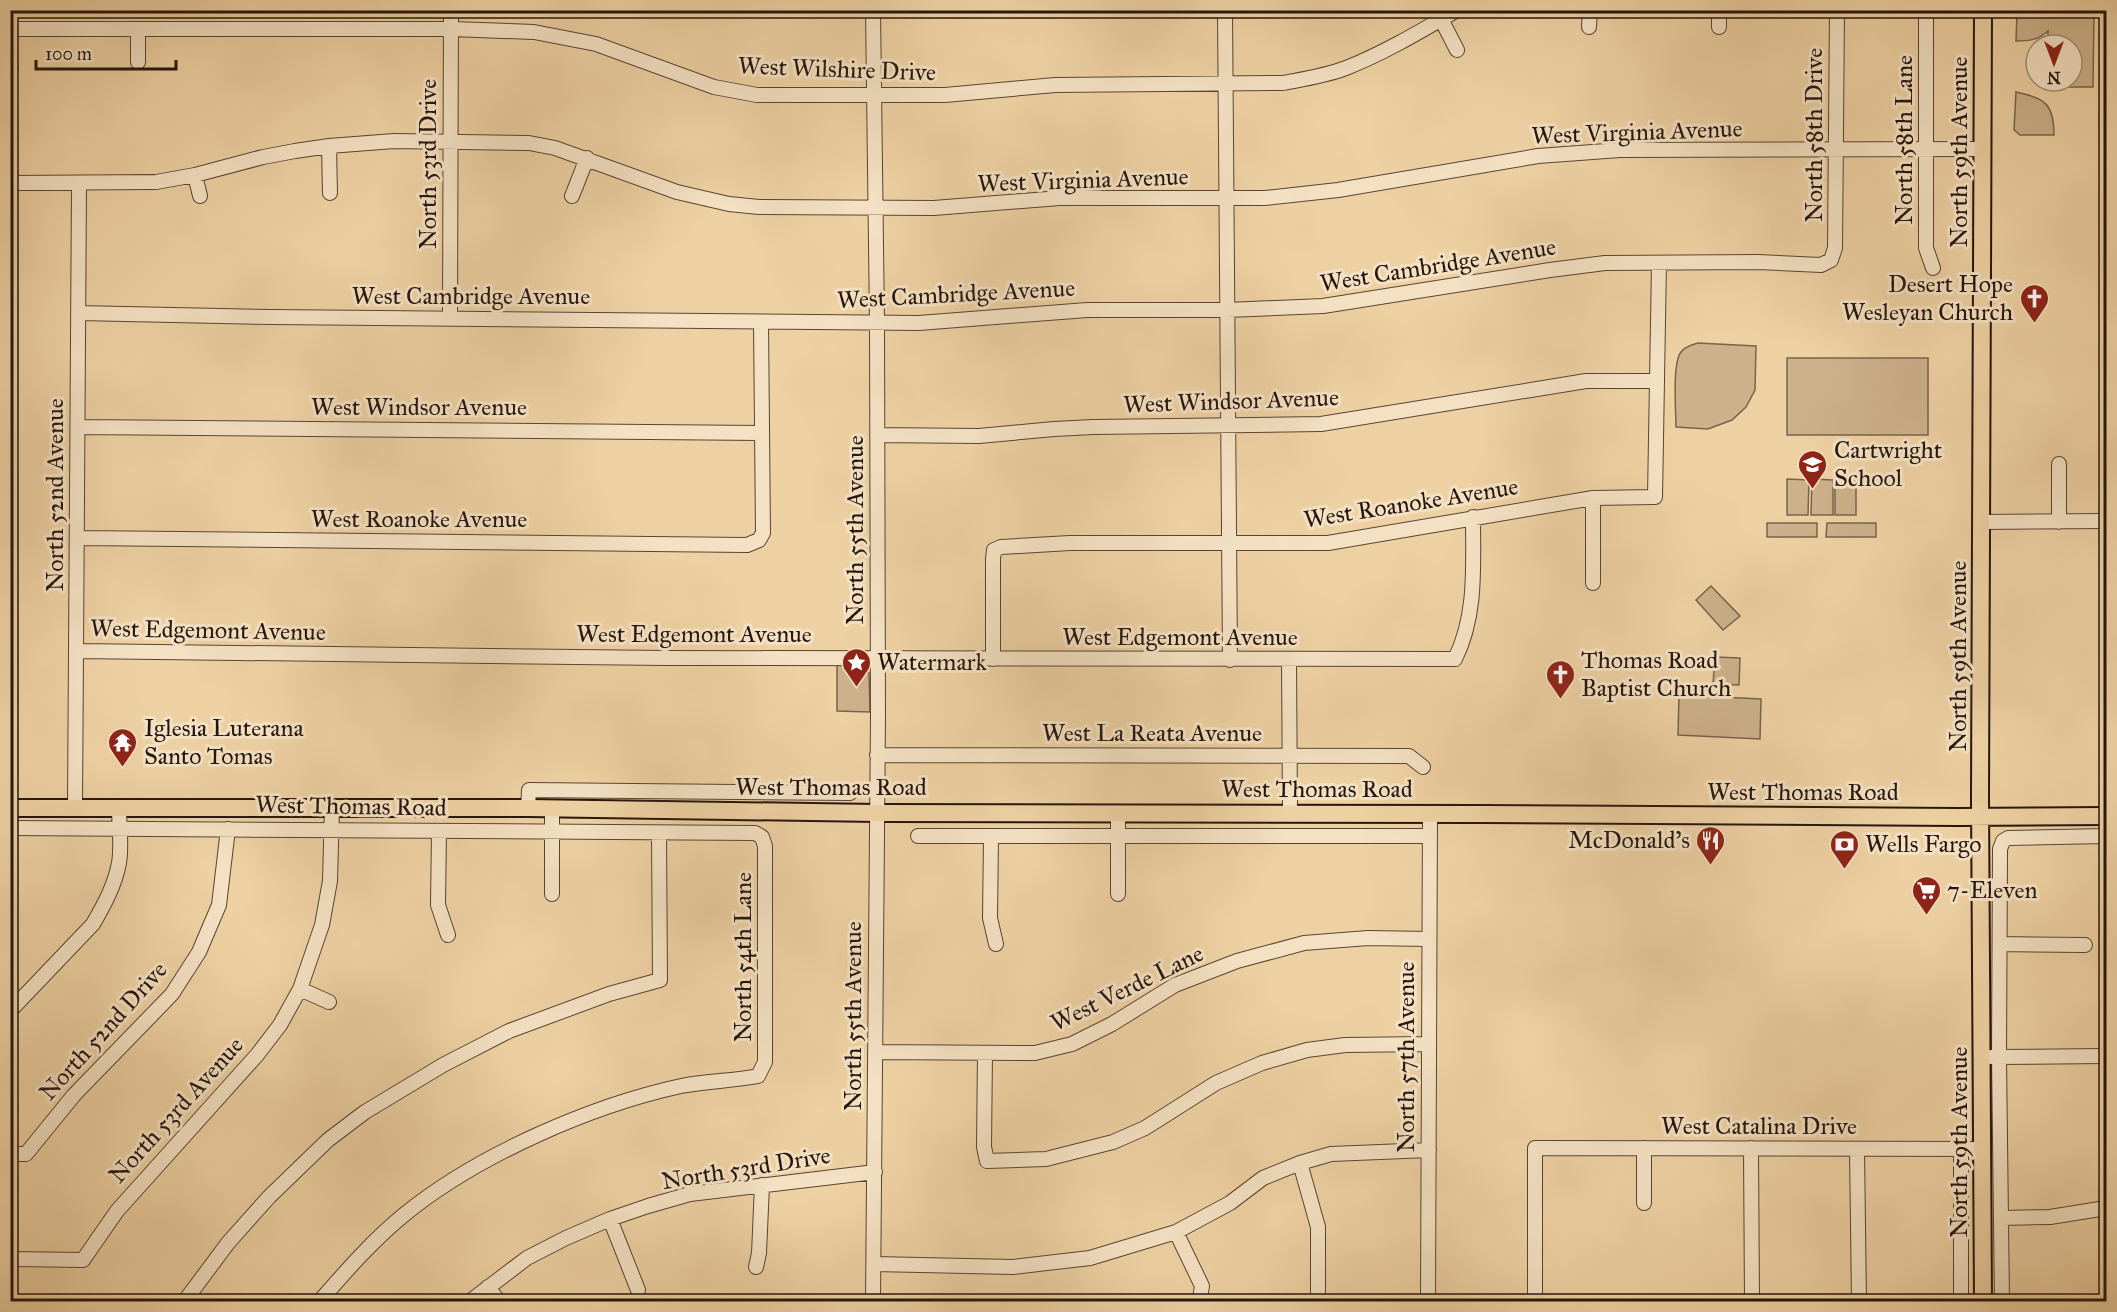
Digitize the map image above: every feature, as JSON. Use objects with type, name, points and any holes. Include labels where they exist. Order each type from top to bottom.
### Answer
[{"type":"main road","name":"North 59th Avenue","points":[[1983,10],[1981,817],[1983,1302]]},
{"type":"main road","name":"West Thomas Road","points":[[10,807],[552,808],[877,813],[2106,816]]},
{"type":"street","name":"North 53rd Drive","points":[[450,317],[451,10]]},
{"type":"street","name":"North 55th Avenue","points":[[873,10],[878,659],[873,1302]]},
{"type":"street","points":[[1226,10],[1230,660]]},
{"type":"street","name":"West Wilshire Drive","points":[[10,29],[452,29],[534,32],[596,44],[714,87],[758,95],[945,95],[1033,86],[1282,83],[1317,77],[1344,69],[1375,55],[1457,10]]},
{"type":"street","points":[[1589,27],[1590,10]]},
{"type":"street","points":[[1719,10],[1719,27]]},
{"type":"street","name":"North 58th Drive","points":[[1831,260],[1835,248],[1837,10]]},
{"type":"street","name":"North 58th Lane","points":[[1926,10],[1926,248],[1933,268]]},
{"type":"street","points":[[1441,19],[1457,50]]},
{"type":"street","points":[[138,29],[138,62]]},
{"type":"street","name":"West Virginia Avenue","points":[[10,183],[156,182],[195,175],[263,157],[329,146],[394,141],[529,143],[587,158],[678,192],[729,204],[759,207],[875,209],[970,207],[1060,198],[1265,198],[1307,194],[1538,156],[1620,150],[1983,150]]},
{"type":"street","points":[[329,146],[330,193]]},
{"type":"street","points":[[572,196],[587,158]]},
{"type":"street","points":[[195,175],[200,196]]},
{"type":"street","name":"North 52nd Avenue","points":[[75,807],[78,184]]},
{"type":"street","name":"West Cambridge Avenue","points":[[78,313],[877,323],[966,320],[1087,310],[1227,310],[1323,306],[1605,263],[1748,262],[1821,265],[1831,260]]},
{"type":"street","points":[[1657,381],[1659,263]]},
{"type":"street","points":[[761,322],[761,433]]},
{"type":"street","name":"West Windsor Avenue","points":[[877,435],[979,436],[1093,427],[1321,424],[1586,381],[1657,381]]},
{"type":"street","name":"West Roanoke Avenue","points":[[993,659],[994,550],[1001,547],[1070,543],[1328,543],[1593,498],[1654,497],[1657,381]]},
{"type":"street","name":"West Windsor Avenue","points":[[78,427],[761,433]]},
{"type":"street","name":"West Roanoke Avenue","points":[[77,538],[747,544],[759,540],[763,533],[761,433]]},
{"type":"street","points":[[2059,464],[2059,522]]},
{"type":"street","points":[[1593,498],[1593,583]]},
{"type":"street","name":"West Edgemont Avenue","points":[[77,651],[878,659],[1455,659],[1464,642],[1472,601],[1473,517]]},
{"type":"street","points":[[1982,522],[2106,521]]},
{"type":"street","points":[[1289,659],[1290,813]]},
{"type":"street","name":"West La Reata Avenue","points":[[878,755],[1409,756],[1423,767]]},
{"type":"street","name":"West Thomas Road","points":[[528,808],[529,790],[850,793]]},
{"type":"street","points":[[798,793],[798,812]]},
{"type":"street","points":[[10,1011],[93,924],[110,890],[119,862],[119,807]]},
{"type":"street","name":"North 53rd Avenue","points":[[10,1260],[83,1260],[117,1211],[257,1055],[279,1025],[300,989],[322,925],[330,881],[332,807]]},
{"type":"street","points":[[552,808],[552,894]]},
{"type":"street","points":[[1118,894],[1119,813]]},
{"type":"street","name":"North 57th Avenue","points":[[1428,1302],[1430,814]]},
{"type":"street","name":"West Thomas Road","points":[[10,828],[755,833],[762,837]]},
{"type":"street","name":"North 52nd Drive","points":[[10,1154],[26,1154],[74,1095],[171,994],[199,952],[219,905],[228,829]]},
{"type":"street","points":[[439,831],[438,905],[448,935]]},
{"type":"street","points":[[184,1302],[228,1244],[269,1197],[328,1140],[365,1112],[443,1065],[509,1031],[609,994],[660,980],[659,834]]},
{"type":"street","name":"West Thomas Road","points":[[918,836],[1430,836]]},
{"type":"street","points":[[991,836],[990,918],[996,944]]},
{"type":"street","name":"North 59th Avenue","points":[[2002,1302],[2000,849],[2003,841],[2008,838],[2106,836]]},
{"type":"street","name":"North 54th Lane","points":[[319,1302],[355,1261],[405,1214],[436,1191],[483,1163],[550,1129],[603,1109],[682,1086],[758,1076],[765,1062],[765,846],[762,837]]},
{"type":"street","name":"West Verde Lane","points":[[876,1052],[1035,1053],[1072,1044],[1112,1024],[1175,985],[1237,961],[1304,943],[1368,938],[1429,939]]},
{"type":"street","points":[[2000,944],[2085,945]]},
{"type":"street","points":[[300,989],[329,1002]]},
{"type":"street","points":[[985,1053],[984,1148],[987,1161],[1046,1159],[1113,1142],[1145,1128],[1216,1083],[1262,1063],[1307,1050],[1346,1045],[1429,1044]]},
{"type":"street","points":[[1982,1057],[2106,1056]]},
{"type":"street","name":"West Catalina Drive","points":[[1535,1302],[1535,1148],[1983,1149]]},
{"type":"street","points":[[1644,1148],[1644,1203]]},
{"type":"street","points":[[1751,1148],[1752,1302]]},
{"type":"street","points":[[1857,1149],[1858,1302]]},
{"type":"street","name":"North 59th Avenue","points":[[1961,1149],[1961,1302]]},
{"type":"street","points":[[874,1264],[1013,1267],[1090,1258],[1176,1232],[1230,1203],[1263,1178],[1300,1162],[1331,1154],[1429,1150]]},
{"type":"street","points":[[1300,1162],[1318,1227],[1318,1302]]},
{"type":"street","name":"North 53rd Drive","points":[[469,1302],[527,1258],[610,1219],[690,1194],[875,1172]]},
{"type":"street","points":[[756,1267],[759,1253],[762,1185]]},
{"type":"street","points":[[2001,1218],[2050,1217],[2106,1208]]},
{"type":"street","points":[[610,1219],[638,1290]]},
{"type":"street","points":[[1176,1232],[1202,1286],[1200,1298]]},
{"type":"street","points":[[488,1287],[499,1302]]},
{"type":"shaded area","points":[[2094,11],[2093,87],[2084,87],[2084,33],[2048,33],[2048,31],[2024,33],[2024,41],[2016,41],[2017,12]]},
{"type":"shaded area","points":[[2016,92],[2034,97],[2046,104],[2052,116],[2054,135],[2020,135],[2014,130]]},
{"type":"shaded area","points":[[1698,343],[1756,346],[1755,390],[1746,407],[1732,420],[1708,429],[1676,427],[1675,377],[1678,358],[1684,348]]},
{"type":"shaded area","points":[[1787,358],[1928,358],[1928,435],[1787,435]]},
{"type":"shaded area","points":[[1787,479],[1809,480],[1808,515],[1787,515]]},
{"type":"shaded area","points":[[1812,479],[1833,480],[1833,515],[1811,515]]},
{"type":"shaded area","points":[[1835,480],[1856,480],[1856,515],[1835,515]]},
{"type":"shaded area","points":[[1767,523],[1817,523],[1817,537],[1767,537]]},
{"type":"shaded area","points":[[1827,523],[1876,523],[1876,537],[1826,537]]},
{"type":"shaded area","points":[[1711,586],[1740,616],[1723,630],[1696,600]]},
{"type":"shaded area","points":[[1715,657],[1740,658],[1739,685],[1713,684]]},
{"type":"shaded area","points":[[837,665],[863,667],[869,673],[870,712],[837,711]]},
{"type":"shaded area","points":[[1679,695],[1761,699],[1760,739],[1678,735]]},
{"type":"place","name":"Desert Hope Wesleyan Church","points":[[2034,324]]},
{"type":"place","name":"Cartwright School","points":[[1813,490]]},
{"type":"place","name":"Watermark","points":[[856,688]]},
{"type":"place","name":"Thomas Road Baptist Church","points":[[1560,700]]},
{"type":"place","name":"Iglesia Luterana Santo Tomas","points":[[123,768]]},
{"type":"place","name":"McDonald's","points":[[1711,866]]},
{"type":"place","name":"Wells Fargo","points":[[1844,870]]},
{"type":"place","name":"7-Eleven","points":[[1926,916]]}]
